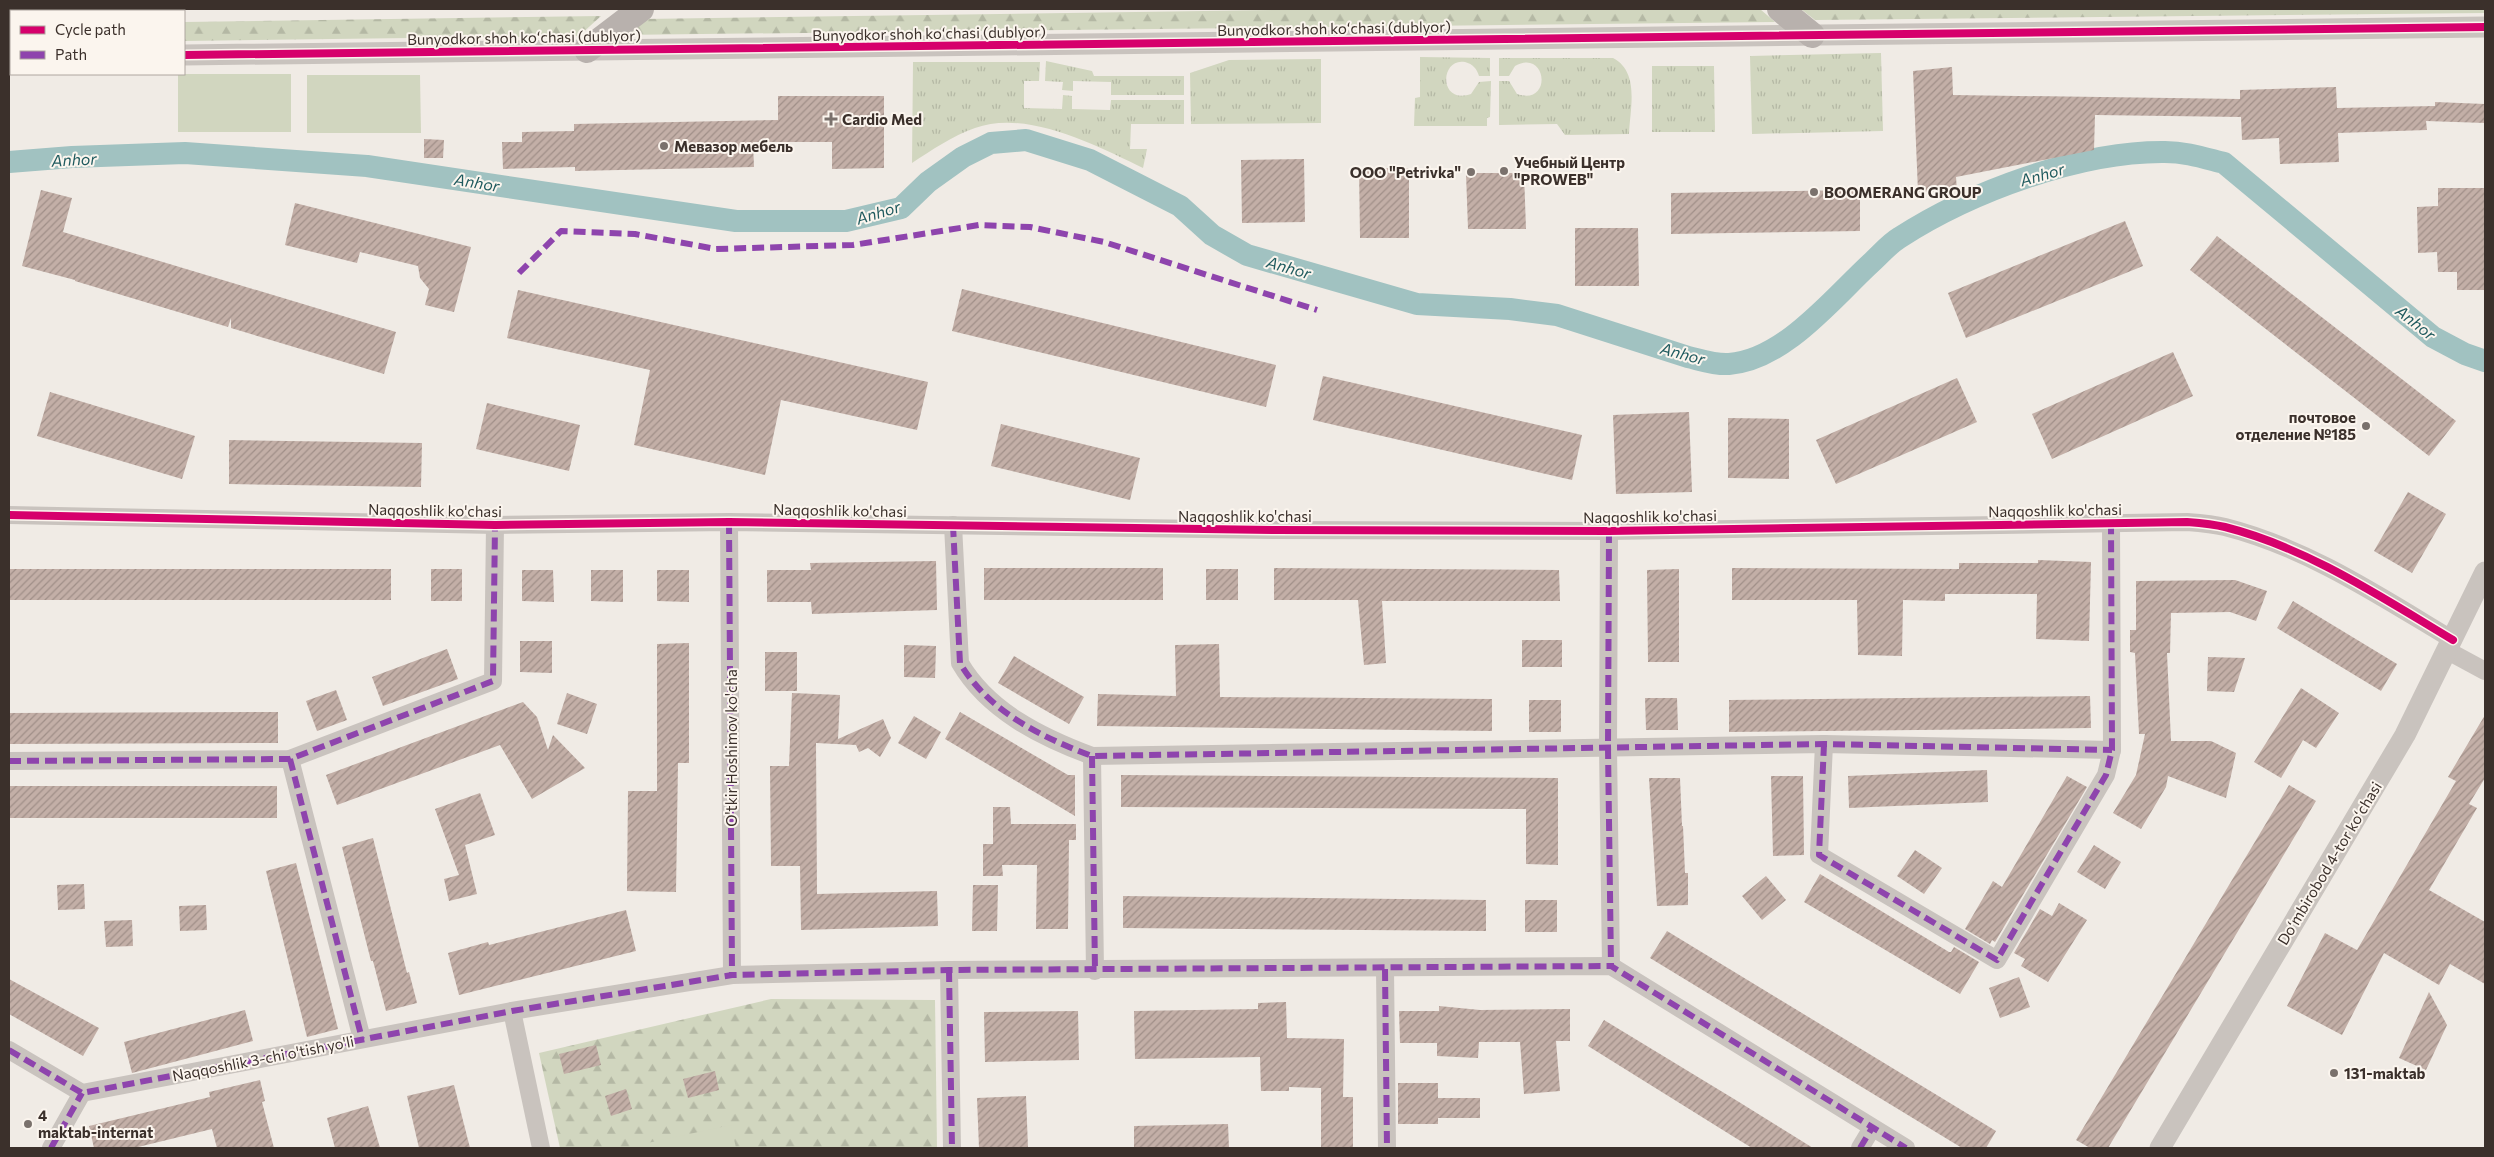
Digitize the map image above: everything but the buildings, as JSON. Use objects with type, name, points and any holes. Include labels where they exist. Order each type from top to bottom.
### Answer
[{"type":"main road","points":[[9,10],[100,9]]},
{"type":"main road","points":[[587,50],[642,9]]},
{"type":"main road","points":[[1780,9],[1812,35]]},
{"type":"street","name":"Bunyodkor shoh koʻchasi (dublyor)","points":[[185,55],[2485,27]]},
{"type":"street","name":"Naqqoshlik ko'chasi","points":[[9,515],[495,525],[729,522],[1257,530],[1609,531],[2187,522],[2224,526],[2254,536],[2355,581],[2485,671]]},
{"type":"street","name":"O'tkir Hoshimov ko'cha","points":[[729,522],[732,975]]},
{"type":"street","points":[[1824,744],[1820,855],[1997,960],[2106,775],[2112,750],[2111,523]]},
{"type":"street","points":[[9,761],[290,759],[493,681],[495,525]]},
{"type":"street","points":[[953,526],[960,663],[969,678],[982,692],[1034,732],[1092,756],[1824,744],[2112,750]]},
{"type":"street","points":[[1609,531],[1608,748],[1611,966]]},
{"type":"street","name":"Doʻmbirobod 4-tor koʻchasi","points":[[2160,1148],[2405,735],[2485,572]]},
{"type":"street","points":[[1092,756],[1095,971]]},
{"type":"street","name":"Naqqoshlik 3-chi o'tish yo'li","points":[[82,1093],[362,1039],[290,759]]},
{"type":"street","points":[[362,1039],[512,1011],[732,975],[949,970],[1095,971],[1611,966],[1906,1148]]},
{"type":"street","points":[[1385,969],[1387,1148]]},
{"type":"street","points":[[949,970],[952,1148]]},
{"type":"street","points":[[512,1011],[541,1148]]},
{"type":"street","points":[[9,1050],[82,1093],[51,1148]]},
{"type":"street","points":[[1860,1148],[1872,1128]]},
{"type":"green space","points":[[1348,9],[1760,9],[1775,22],[619,35],[643,19]]},
{"type":"green space","points":[[1801,9],[2485,9],[2485,13],[1815,20]]},
{"type":"green space","points":[[601,16],[579,36],[185,41],[185,22]]},
{"type":"green space","points":[[1881,53],[1883,131],[1752,134],[1750,56]]},
{"type":"green space","points":[[1420,57],[1490,58],[1490,76],[1479,76],[1472,65],[1465,62],[1457,62],[1451,66],[1446,80],[1448,87],[1453,93],[1460,96],[1471,94],[1479,82],[1491,81],[1490,117],[1487,118],[1487,126],[1414,126],[1415,98],[1420,97]]},
{"type":"green space","points":[[1499,58],[1613,58],[1627,72],[1630,82],[1632,92],[1629,134],[1565,135],[1557,124],[1499,125],[1499,81],[1509,81],[1517,94],[1529,96],[1541,86],[1542,78],[1534,64],[1526,63],[1515,66],[1509,76],[1499,76]]},
{"type":"green space","points":[[1321,59],[1321,123],[1191,124],[1190,73],[1229,60]]},
{"type":"green space","points":[[1046,61],[1092,71],[1094,76],[1184,76],[1184,95],[1111,95],[1111,82],[1073,81],[1073,91],[1062,90],[1063,82],[1045,81]]},
{"type":"green space","points":[[913,62],[1040,62],[1039,81],[1024,81],[1024,108],[1062,109],[1063,95],[1072,96],[1072,109],[1110,110],[1111,100],[1184,100],[1184,124],[1131,124],[1130,149],[1147,149],[1143,168],[1105,150],[1061,133],[1017,123],[995,123],[967,131],[950,139],[912,163]]},
{"type":"green space","points":[[1652,66],[1714,66],[1715,132],[1652,132]]},
{"type":"green space","points":[[291,74],[291,132],[178,132],[178,75]]},
{"type":"green space","points":[[307,75],[420,75],[421,133],[307,133]]},
{"type":"green space","points":[[771,999],[935,1000],[937,1148],[560,1148],[539,1053]]},
{"type":"green space","points":[[731,1125],[736,1148],[624,1148]]},
{"type":"waterway","name":"Anhor","points":[[9,162],[72,157],[185,153],[367,166],[736,221],[846,221],[901,208],[928,182],[963,157],[991,143],[1026,140],[1090,160],[1180,206],[1212,235],[1247,255],[1417,304],[1510,309],[1557,315],[1688,357],[1708,362],[1729,364],[1749,360],[1788,340],[1824,309],[1892,243],[1927,221],[1959,205],[2027,177],[2062,167],[2132,154],[2173,152],[2224,163],[2433,337],[2465,354],[2485,361]]},
{"type":"waterway","name":"Anhor","points":[[519,188],[520,183]]},
{"type":"marked path","points":[[519,273],[561,231],[635,234],[716,249],[853,245],[979,225],[1030,227],[1104,242],[1317,310]]},
{"type":"marked path","points":[[729,522],[732,975]]},
{"type":"marked path","points":[[1824,744],[1819,855],[1997,960],[2106,775],[2112,750],[2111,523]]},
{"type":"marked path","points":[[9,761],[290,759],[493,681],[495,525]]},
{"type":"marked path","points":[[953,525],[960,663],[985,695],[1001,709],[1035,731],[1092,756],[1824,744],[2112,750]]},
{"type":"marked path","points":[[1609,531],[1608,748],[1611,966]]},
{"type":"marked path","points":[[1092,756],[1095,971]]},
{"type":"marked path","points":[[290,759],[362,1039]]},
{"type":"marked path","points":[[9,1050],[82,1093],[512,1011],[732,975],[949,970],[1611,966],[1906,1148]]},
{"type":"marked path","points":[[1385,969],[1387,1148]]},
{"type":"marked path","points":[[949,970],[952,1148]]},
{"type":"marked path","points":[[51,1148],[82,1093]]},
{"type":"marked path","points":[[1860,1148],[1872,1128]]},
{"type":"cycle path","points":[[185,55],[2485,27]]},
{"type":"cycle path","points":[[9,515],[495,525],[729,522],[1276,530],[1609,531],[2187,522],[2225,527],[2286,547],[2343,575],[2453,640]]},
{"type":"place","name":"Cardio Med","points":[[831,119]]},
{"type":"place","name":"Мевазор мебель","points":[[664,146]]},
{"type":"place","name":"Учебный Центр \"PROWEB\"","points":[[1504,171]]},
{"type":"place","name":"ООО \"Petrivka\"","points":[[1471,172]]},
{"type":"place","name":"BOOMERANG GROUP","points":[[1814,192]]},
{"type":"place","name":"почтовое отделение №185","points":[[2366,426]]},
{"type":"place","name":"131-maktab","points":[[2334,1073]]},
{"type":"place","name":"4 maktab-internat","points":[[28,1124]]}]
